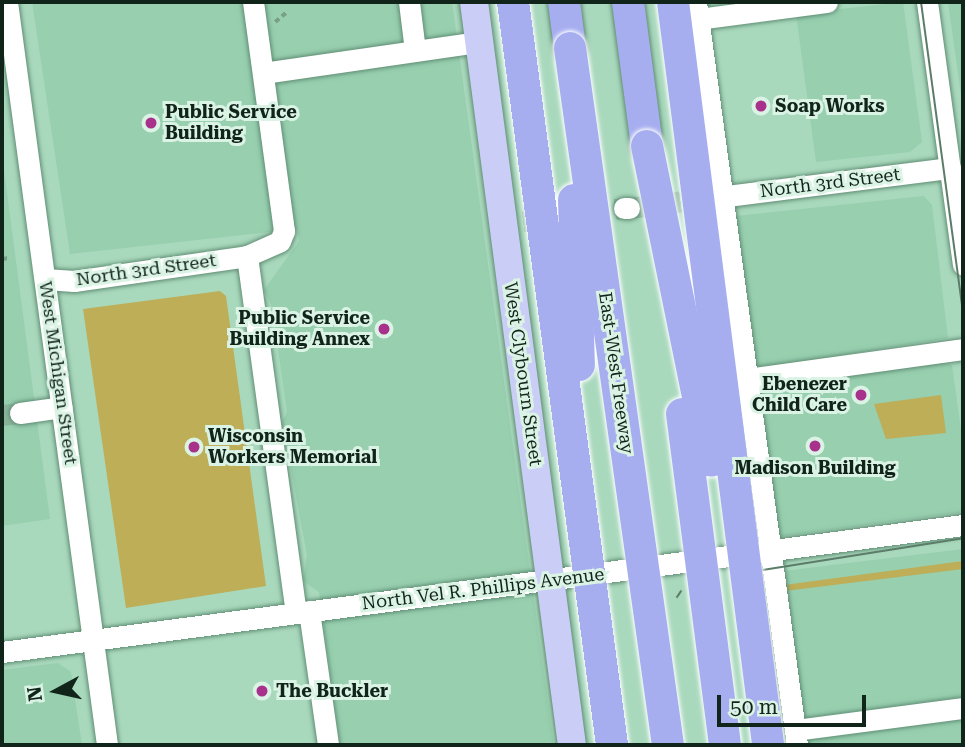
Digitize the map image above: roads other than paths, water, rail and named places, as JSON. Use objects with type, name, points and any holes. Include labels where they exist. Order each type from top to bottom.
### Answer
[{"type":"highway","points":[[513,2],[612,745]]},
{"type":"highway","name":"East-West Freeway","points":[[564,2],[668,745]]},
{"type":"highway","points":[[628,2],[725,745]]},
{"type":"highway","points":[[689,7],[782,741]]},
{"type":"highway","points":[[570,48],[583,533]]},
{"type":"highway","points":[[647,146],[782,741]]},
{"type":"main road","name":"West Clybourn Street","points":[[474,2],[513,222],[550,580],[572,745]]},
{"type":"street","name":"West Michigan Street","points":[[7,2],[107,745]]},
{"type":"street","name":"North 3rd Street","points":[[45,279],[74,281],[247,256],[271,248],[284,231],[253,2]]},
{"type":"street","points":[[409,2],[415,51]]},
{"type":"street","points":[[827,2],[689,7],[716,197],[747,379],[771,553],[782,741],[963,708]]},
{"type":"street","points":[[927,2],[963,265]]},
{"type":"street","points":[[262,73],[479,42]]},
{"type":"street","name":"North 3rd Street","points":[[716,197],[950,168]]},
{"type":"street","points":[[247,256],[303,612],[328,745]]},
{"type":"street","points":[[747,379],[963,349]]},
{"type":"street","points":[[20,413],[62,407]]},
{"type":"street","name":"North Vel R. Phillips Avenue","points":[[2,652],[771,553],[963,525]]},
{"type":"tunnel","points":[[629,208],[708,198]]},
{"type":"tunnel","points":[[523,221],[624,208]]},
{"type":"tunnel","points":[[2,415],[20,413]]},
{"type":"tram line","points":[[921,2],[963,311]]},
{"type":"tram line","points":[[762,570],[963,538]]},
{"type":"tram line","points":[[677,597],[681,591]]},
{"type":"place","name":"Soap Works","points":[[761,106]]},
{"type":"place","name":"Public Service Building","points":[[151,123]]},
{"type":"place","name":"Public Service Building Annex","points":[[384,329]]},
{"type":"place","name":"Ebenezer Child Care","points":[[861,395]]},
{"type":"place","name":"Madison Building","points":[[815,446]]},
{"type":"place","name":"Wisconsin Workers Memorial","points":[[194,447]]},
{"type":"place","name":"The Buckler","points":[[262,691]]}]
